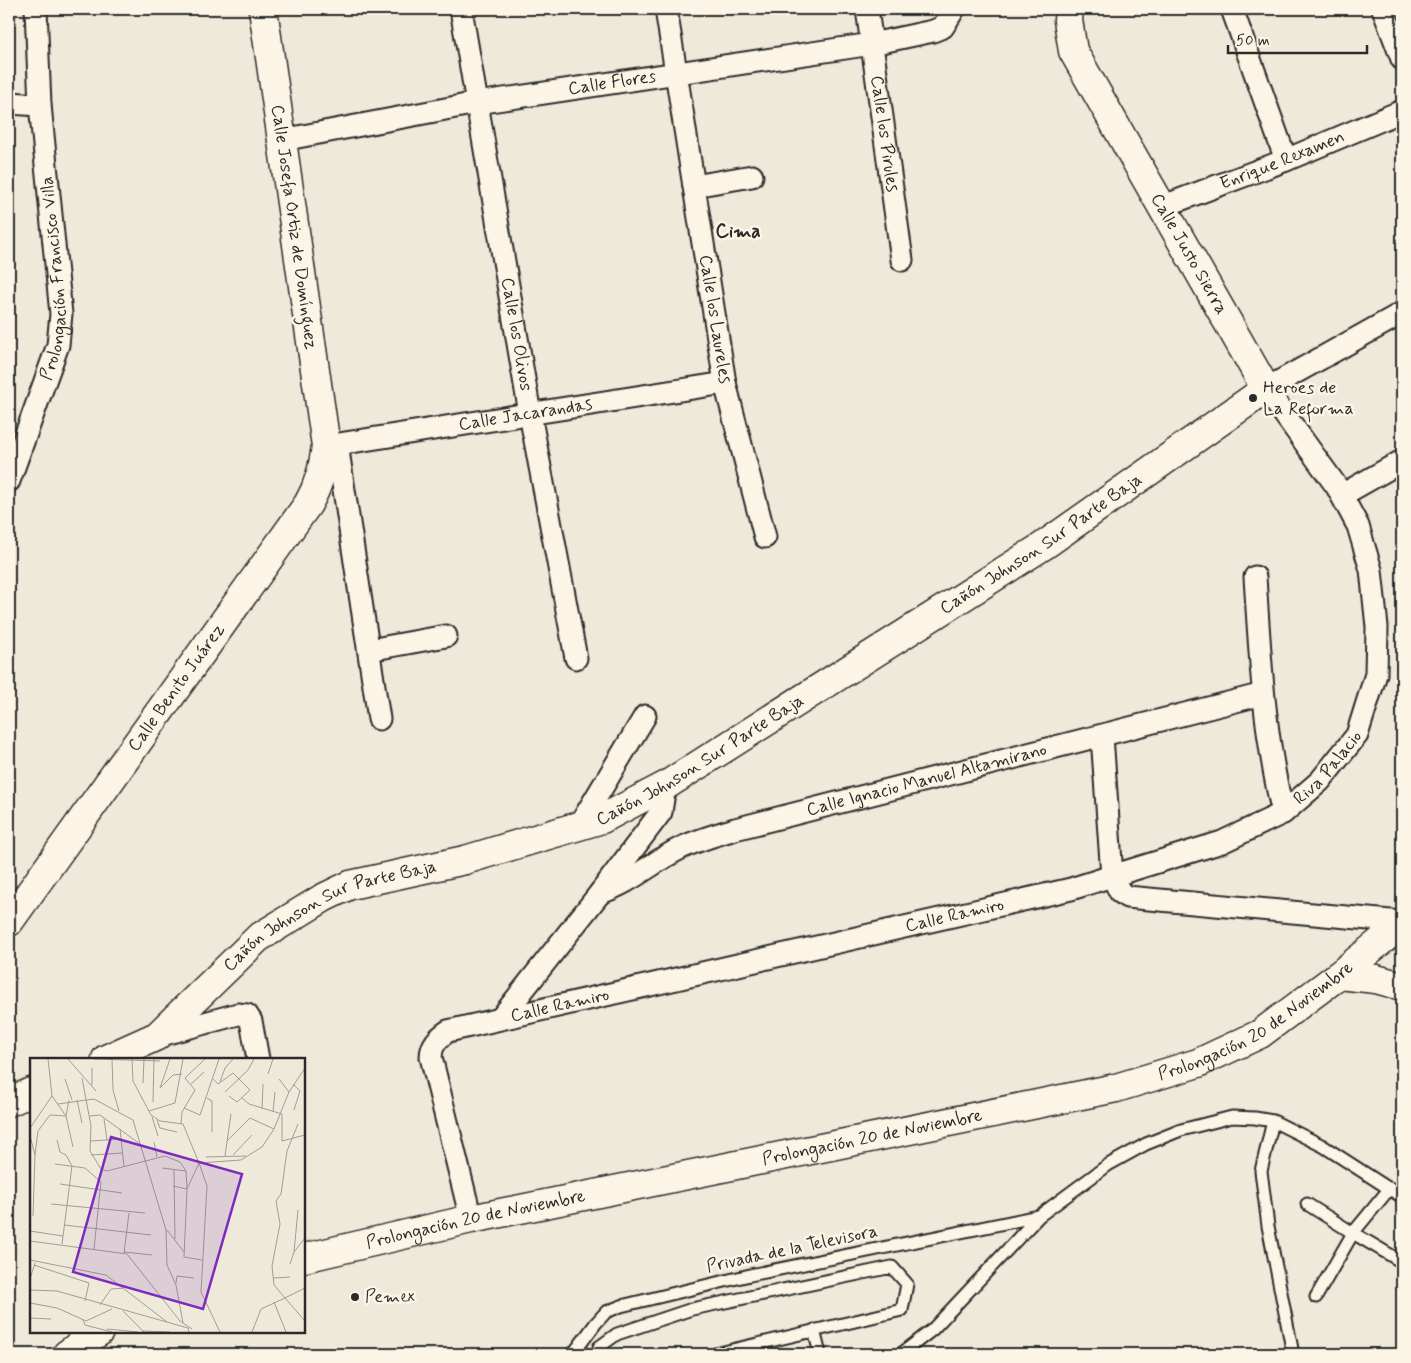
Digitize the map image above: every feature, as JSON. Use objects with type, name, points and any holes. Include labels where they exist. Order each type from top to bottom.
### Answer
[{"type":"main road","name":"Calle Josefa Ortiz de Domínguez","points":[[263,9],[282,140],[332,445]]},
{"type":"main road","name":"Calle Justo Sierra","points":[[1069,9],[1068,20],[1073,51],[1266,389]]},
{"type":"main road","name":"Cañón Johnson Sur Parte Baja","points":[[108,1058],[157,1036],[258,938],[323,898],[350,885],[465,860],[602,819],[665,786],[1043,546],[1266,389]]},
{"type":"main road","name":"Calle Benito Juárez","points":[[9,922],[308,504],[318,487],[332,445]]},
{"type":"main road","name":"Prolongación 20 de Noviembre","points":[[305,1258],[471,1219],[1116,1088],[1198,1063],[1260,1034],[1339,975],[1402,923]]},
{"type":"main road","points":[[1339,975],[1376,979],[1402,986]]},
{"type":"main road","points":[[9,1102],[30,1092]]},
{"type":"main road","points":[[67,1354],[98,1333]]},
{"type":"street","name":"Prolongación Francisco Villa","points":[[9,481],[58,345],[61,329],[40,105],[36,9]]},
{"type":"street","name":"Calle los Olivos","points":[[461,9],[530,414],[576,658]]},
{"type":"street","name":"Calle los Laureles","points":[[666,9],[725,383],[765,537]]},
{"type":"street","name":"Calle los Pirules","points":[[867,9],[902,260]]},
{"type":"street","points":[[1232,9],[1286,160]]},
{"type":"street","points":[[1384,9],[1402,59]]},
{"type":"street","name":"Calle Flores","points":[[282,140],[477,103],[872,44],[933,30],[949,18]]},
{"type":"street","points":[[9,103],[40,105]]},
{"type":"street","name":"Enrique Rexamen","points":[[1161,207],[1286,160],[1402,111]]},
{"type":"street","points":[[694,186],[752,176]]},
{"type":"street","points":[[1266,389],[1402,313]]},
{"type":"street","name":"Calle Jacarandas","points":[[332,445],[725,383]]},
{"type":"street","name":"Calle Justo Sierra","points":[[1266,389],[1340,491]]},
{"type":"street","name":"Calle Josefa Ortiz de Domínguez","points":[[332,445],[380,719]]},
{"type":"street","points":[[1340,491],[1402,461]]},
{"type":"street","name":"Riva Palacio","points":[[1255,577],[1263,694],[1274,778],[1283,813],[1320,782],[1357,735],[1376,674],[1377,627],[1371,570],[1358,526],[1340,491]]},
{"type":"street","points":[[369,650],[446,636]]},
{"type":"street","name":"Calle Ignacio Manuel Altamirano","points":[[600,893],[629,881],[679,849],[727,831],[1263,694]]},
{"type":"street","points":[[579,826],[645,716]]},
{"type":"street","points":[[1102,736],[1112,876],[1120,892],[1127,897],[1402,923]]},
{"type":"street","points":[[501,1018],[600,893],[661,812],[665,786]]},
{"type":"street","name":"Calle Ramiro","points":[[471,1219],[431,1058],[431,1049],[441,1036],[448,1031],[1071,890],[1222,842],[1283,813]]},
{"type":"street","points":[[157,1036],[238,1014],[247,1015],[251,1021],[258,1058]]},
{"type":"lane","name":"Privada de la Televisora","points":[[901,1354],[932,1330],[1039,1216],[1108,1165],[1146,1144],[1181,1130],[1232,1117],[1272,1121],[1323,1146],[1402,1197]]},
{"type":"lane","points":[[1272,1121],[1261,1171],[1268,1226],[1293,1354]]},
{"type":"lane","points":[[1316,1297],[1353,1233],[1390,1188]]},
{"type":"lane","points":[[1307,1204],[1402,1262]]},
{"type":"lane","name":"Privada de la Televisora","points":[[573,1354],[606,1312],[620,1306],[750,1275],[1039,1216]]},
{"type":"lane","points":[[599,1354],[599,1347],[617,1334],[692,1309],[892,1267],[907,1284],[902,1310],[715,1354]]},
{"type":"lane","points":[[814,1330],[820,1354]]},
{"type":"place","name":"Heroes de La Reforma","points":[[1253,398]]},
{"type":"place","name":"Pemex","points":[[355,1297]]},
{"type":"district","name":"Cima","points":[[738,231]]}]
